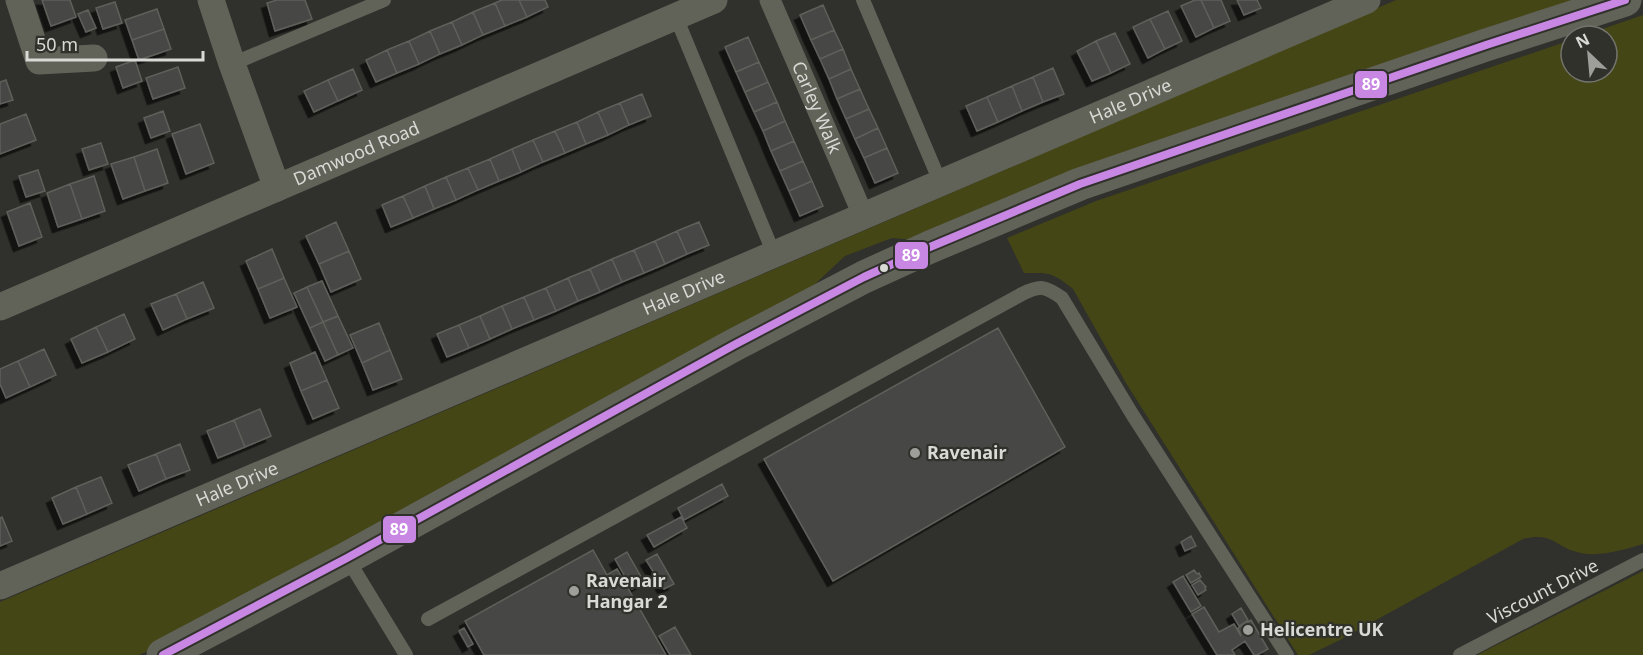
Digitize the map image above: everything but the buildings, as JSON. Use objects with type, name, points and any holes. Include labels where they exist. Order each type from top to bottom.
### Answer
[{"type":"street","points":[[19,0],[39,61],[94,58]]},
{"type":"street","points":[[211,0],[278,188]]},
{"type":"street","name":"Damwood Road","points":[[0,307],[714,0]]},
{"type":"street","name":"Carley Walk","points":[[770,0],[863,215]]},
{"type":"street","name":"Hale Drive","points":[[0,586],[1367,0]]},
{"type":"street","points":[[163,655],[347,558],[734,345],[864,277],[930,247],[1090,180],[1485,45],[1625,0]]},
{"type":"lane","points":[[232,64],[384,0]]},
{"type":"lane","points":[[863,0],[940,184]]},
{"type":"lane","points":[[676,17],[774,254]]},
{"type":"lane","points":[[428,620],[1022,294],[1034,288],[1045,288],[1062,298],[1132,414],[1287,655]]},
{"type":"lane","points":[[347,558],[406,655]]},
{"type":"lane","name":"Viscount Drive","points":[[1460,655],[1643,560]]},
{"type":"shaded area","points":[[1396,0],[1581,0],[914,240],[892,238],[845,256],[800,298],[171,641],[139,655],[0,655],[0,602]]},
{"type":"shaded area","points":[[1643,15],[1643,544],[1610,552],[1585,554],[1547,538],[1523,539],[1340,640],[1309,655],[1298,655],[1126,383],[1073,289],[1050,275],[1024,273],[1007,238],[1096,201],[1559,44],[1559,84],[1619,84],[1619,24],[1617,24]]},
{"type":"shaded area","points":[[1643,571],[1643,655],[1477,655]]},
{"type":"transit line","name":"89","points":[[163,655],[347,558],[734,345],[864,277],[930,247],[1080,184],[1486,45],[1625,0]]},
{"type":"place","name":"Ravenair","points":[[915,453]]},
{"type":"place","name":"Ravenair Hangar 2","points":[[574,591]]},
{"type":"place","name":"Helicentre UK","points":[[1248,630]]}]
